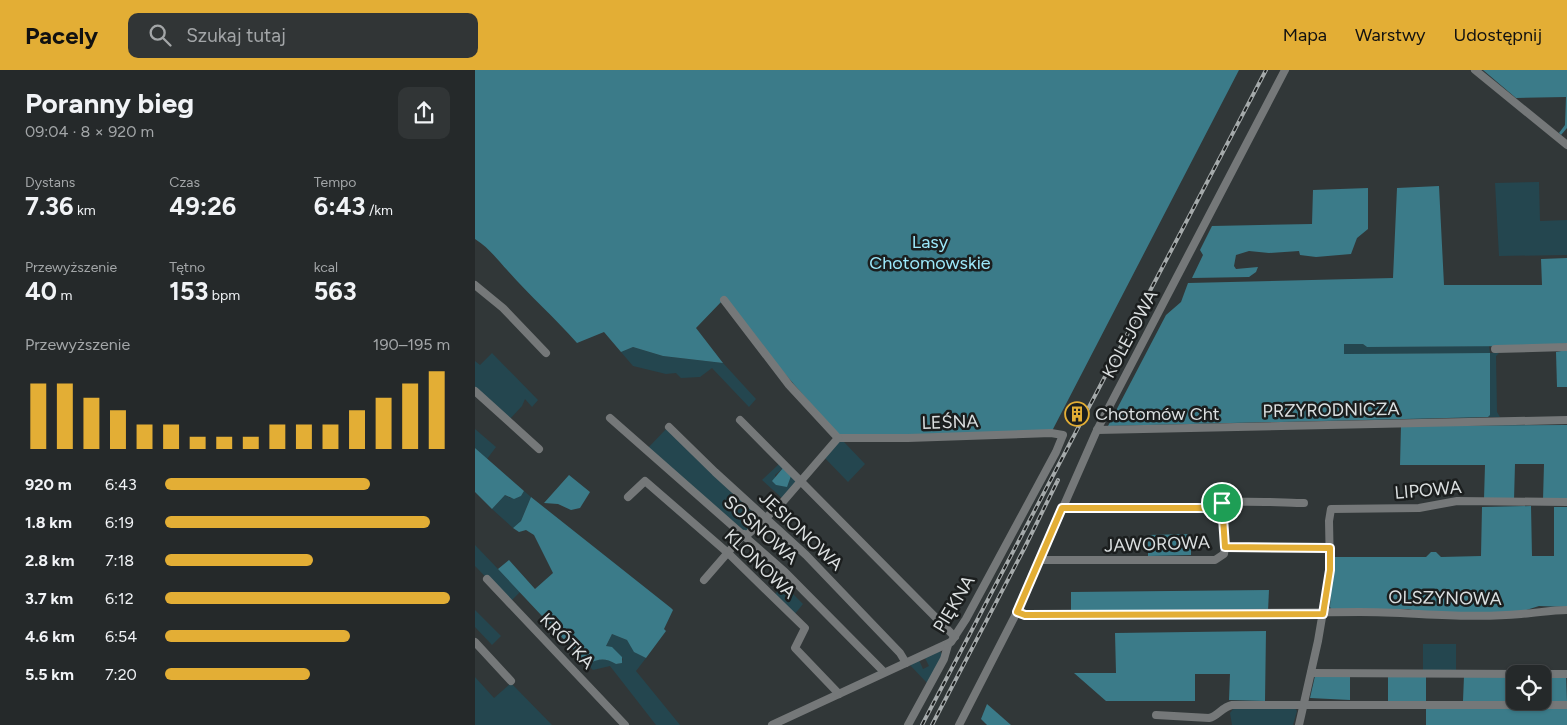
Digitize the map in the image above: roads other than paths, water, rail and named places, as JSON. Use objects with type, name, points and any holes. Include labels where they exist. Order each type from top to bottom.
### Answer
[{"type":"street","name":"KOLEJOWA","points":[[959,725],[1017,612],[1097,430],[1285,70]]},
{"type":"street","points":[[1475,70],[1567,145]]},
{"type":"street","points":[[475,285],[503,308],[546,353]]},
{"type":"street","points":[[704,580],[745,535],[766,518],[800,482],[822,454],[838,438],[789,385],[725,300]]},
{"type":"street","points":[[1495,349],[1567,347]]},
{"type":"street","points":[[475,391],[539,449]]},
{"type":"street","name":"SOSNOWA","points":[[610,418],[745,535],[885,672]]},
{"type":"street","points":[[739,420],[955,638]]},
{"type":"street","name":"PRZYRODNICZA","points":[[1097,430],[1567,420]]},
{"type":"street","name":"JESIONOWA","points":[[669,427],[850,599],[900,653],[906,664]]},
{"type":"street","name":"LEŚNA","points":[[838,438],[889,439],[1051,433],[1063,435]]},
{"type":"street","name":"PIĘKNA","points":[[772,725],[948,645],[955,638],[1056,452],[1063,435]]},
{"type":"street","name":"KLONOWA","points":[[629,497],[645,481],[728,553],[805,628],[795,648],[839,694]]},
{"type":"street","name":"LIPOWA","points":[[1330,548],[1329,512],[1334,508],[1419,508],[1457,501],[1567,502]]},
{"type":"street","points":[[1062,508],[1204,508],[1222,503],[1304,503]]},
{"type":"street","points":[[1222,503],[1225,547]]},
{"type":"street","points":[[1204,508],[1223,518]]},
{"type":"street","name":"JAWOROWA","points":[[1039,560],[1215,560],[1223,554],[1225,547],[1330,548]]},
{"type":"street","points":[[1299,725],[1323,614],[1330,570],[1330,548]]},
{"type":"street","name":"KRÓTKA","points":[[487,579],[625,725]]},
{"type":"street","name":"OLSZYNOWA","points":[[1017,612],[1025,615],[1411,612],[1429,615],[1522,614],[1543,610],[1567,610]]},
{"type":"street","points":[[475,642],[511,681]]},
{"type":"street","points":[[908,725],[944,659],[948,645]]},
{"type":"street","points":[[1311,673],[1506,674]]},
{"type":"street","points":[[1551,674],[1567,674]]},
{"type":"street","points":[[1156,715],[1209,718],[1217,714],[1222,708],[1232,704],[1567,705]]},
{"type":"railway","points":[[922,725],[1266,70]]},
{"type":"railway","points":[[932,725],[1058,480]]},
{"type":"place","name":"Chotomów Cht","points":[[1077,414]]},
{"type":"park label","name":"Lasy Chotomowskie","points":[[930,252]]}]
